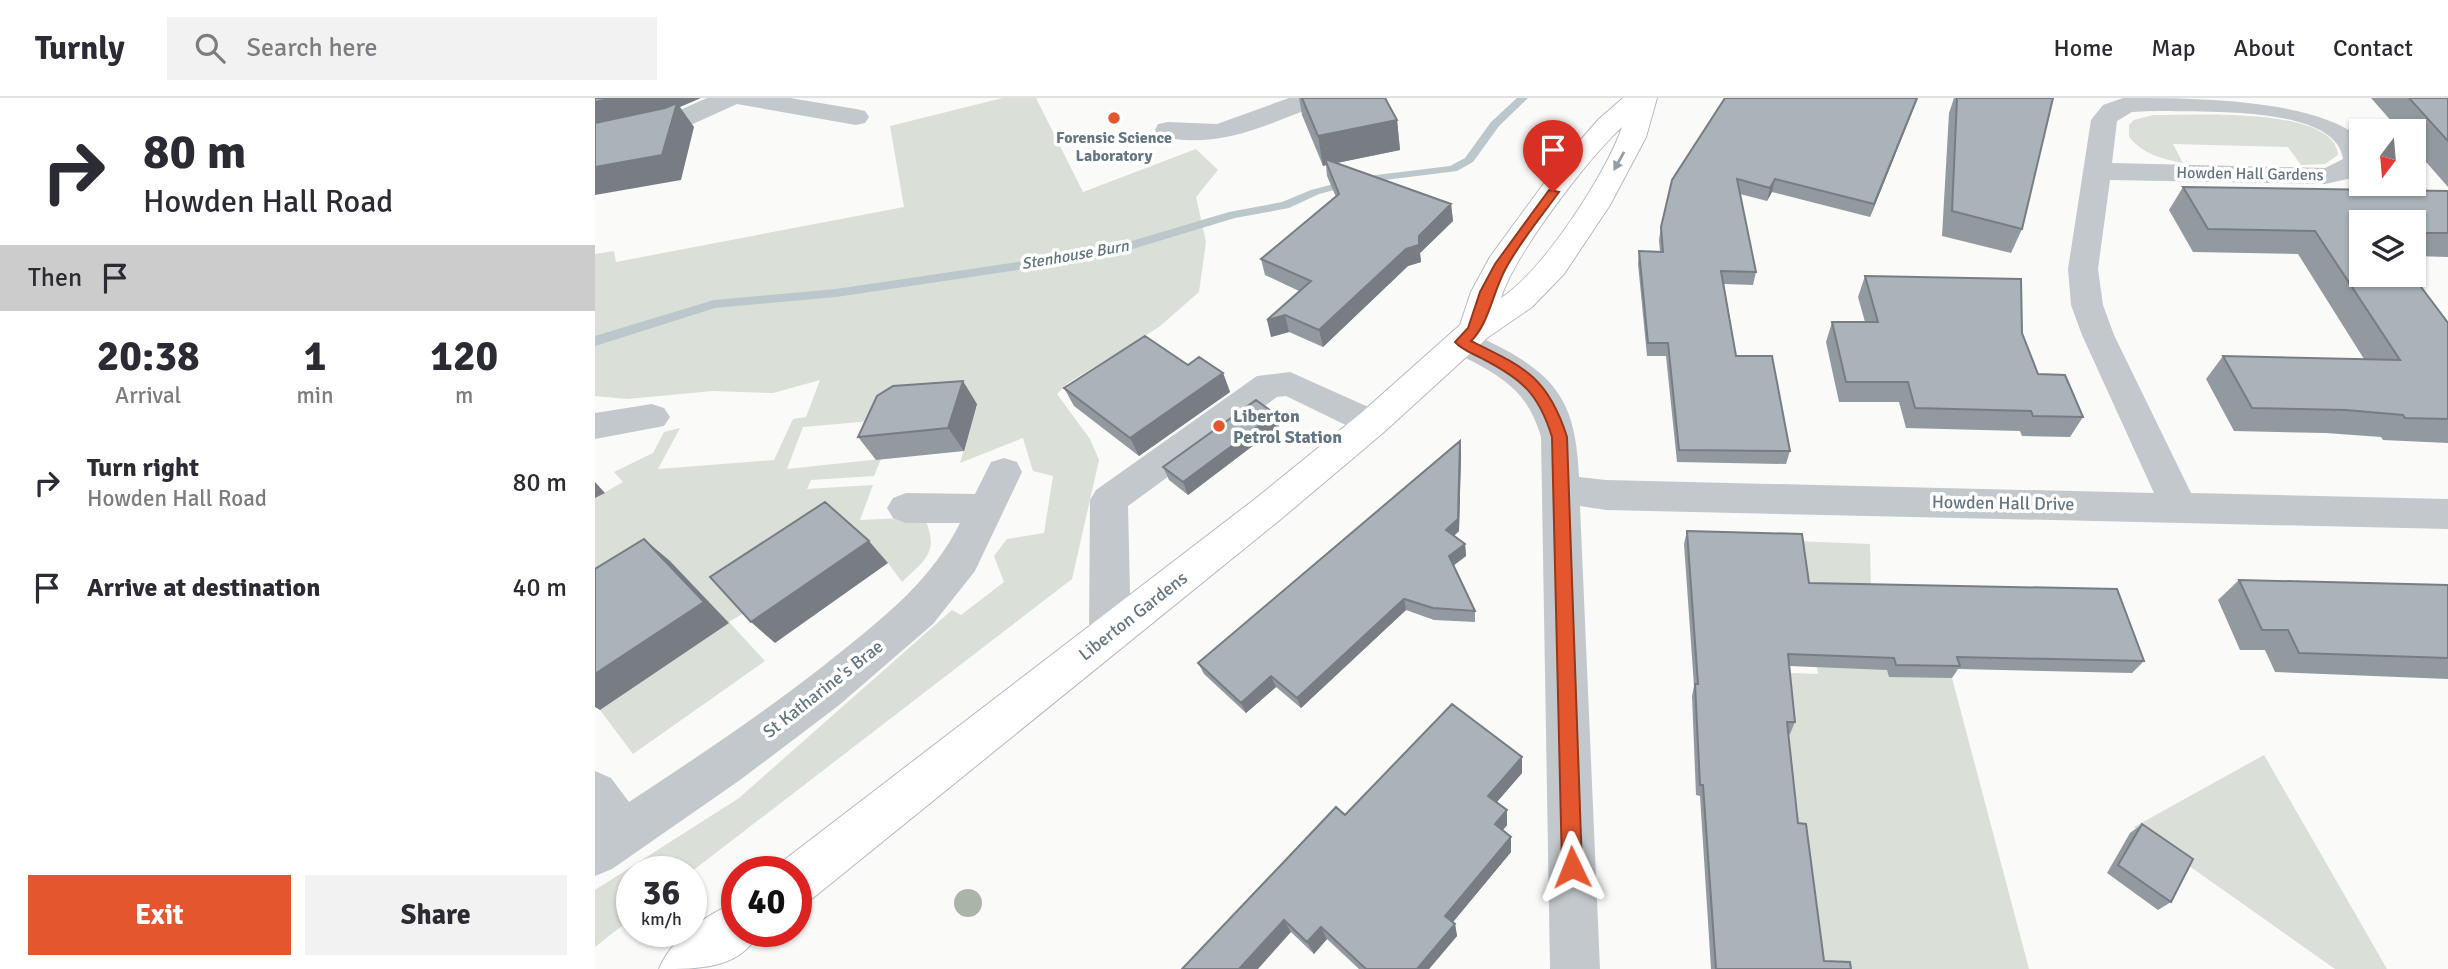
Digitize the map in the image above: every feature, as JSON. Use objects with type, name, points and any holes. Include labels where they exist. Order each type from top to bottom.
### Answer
[{"type":"main road","points":[[1468,336],[1501,264],[1563,177],[1608,125],[1638,98]]},
{"type":"main road","name":"Liberton Gardens","points":[[812,868],[1268,509],[1372,423],[1468,336],[1521,300],[1553,267],[1595,205],[1632,137],[1644,98]]},
{"type":"main road","points":[[684,969],[721,940]]},
{"type":"street","points":[[595,141],[673,123],[729,98]]},
{"type":"street","points":[[744,98],[818,119],[856,117]]},
{"type":"street","points":[[1168,130],[1220,132],[1313,98]]},
{"type":"street","name":"Howden Hall Gardens","points":[[2098,171],[2325,176],[2341,174],[2352,168],[2357,160],[2357,151],[2350,140],[2337,129],[2296,112],[2274,108],[2134,104],[2111,111],[2104,120],[2083,269],[2087,305],[2098,335],[2179,507]]},
{"type":"street","points":[[1468,336],[1531,382],[1546,400],[1559,437],[1575,969]]},
{"type":"street","points":[[1110,634],[1109,500],[1269,385],[1290,384],[1372,423]]},
{"type":"street","points":[[595,426],[652,416]]},
{"type":"street","name":"St Katharine's Brae","points":[[595,793],[609,842],[724,765],[823,692],[919,612],[961,560],[1004,472]]},
{"type":"street","name":"Howden Hall Drive","points":[[1559,489],[1607,495],[2448,514]]},
{"type":"street","points":[[906,508],[985,509]]},
{"type":"shaded area","points":[[1003,98],[1036,98],[1083,192],[1196,149],[1218,170],[1196,197],[1206,242],[1199,292],[1159,327],[1068,383],[1057,394],[1090,439],[1099,460],[1072,579],[707,860],[707,856],[648,856],[739,798],[952,610],[961,615],[1004,582],[994,556],[1007,539],[1044,533],[1053,476],[1033,471],[1023,438],[960,463],[977,405],[894,419],[803,427],[787,469],[881,459],[874,476],[811,480],[807,489],[873,485],[860,520],[924,517],[931,539],[924,561],[902,582],[888,563],[863,541],[729,622],[765,661],[633,754],[600,710],[728,622],[595,608],[595,498],[623,482],[614,472],[653,453],[664,432],[680,428],[658,469],[774,460],[793,419],[806,417],[820,380],[773,393],[713,391],[627,399],[595,396],[595,254],[614,251],[616,262],[904,207],[890,126]]},
{"type":"shaded area","points":[[2153,115],[2226,115],[2287,121],[2313,128],[2331,139],[2338,155],[2325,164],[2301,165],[2288,147],[2173,144],[2183,163],[2147,152],[2129,137],[2129,125],[2134,120]]},
{"type":"shaded area","points":[[1795,541],[1870,544],[1871,597],[1952,678],[2029,969],[1823,969],[1742,671],[1818,674]]},
{"type":"shaded area","points":[[2264,755],[2387,969],[2335,969],[2134,827]]},
{"type":"shaded area","points":[[616,877],[616,931],[595,947],[595,890]]},
{"type":"building","points":[[595,98],[613,98],[595,102]]},
{"type":"building","points":[[1302,98],[1385,98],[1397,120],[1318,136]]},
{"type":"building","points":[[1725,98],[1917,98],[1874,204],[1775,179],[1770,188],[1737,179],[1756,272],[1721,271],[1736,356],[1772,356],[1790,451],[1679,450],[1668,343],[1648,343],[1639,251],[1663,252],[1661,227],[1672,180]]},
{"type":"building","points":[[1957,98],[2053,98],[2022,229],[1952,211]]},
{"type":"building","points":[[2409,98],[2448,98],[2448,141]]},
{"type":"building","points":[[677,103],[662,155],[595,167],[595,123]]},
{"type":"building","points":[[1325,159],[1451,204],[1419,236],[1419,245],[1406,249],[1319,330],[1285,315],[1267,320],[1311,281],[1261,259],[1339,194]]},
{"type":"building","points":[[2183,187],[2349,190],[2349,196],[2426,196],[2426,191],[2448,191],[2448,233],[2426,233],[2426,210],[2349,210],[2349,283],[2315,231],[2208,229]]},
{"type":"building","points":[[1865,276],[2021,279],[2022,333],[2038,374],[2065,375],[2083,417],[2033,416],[2031,411],[1915,408],[1908,382],[1846,382],[1832,322],[1878,322]]},
{"type":"building","points":[[2352,287],[2421,287],[2448,323],[2448,419],[2405,418],[2403,415],[2346,410],[2252,408],[2223,356],[2400,360]]},
{"type":"building","points":[[1145,336],[1188,365],[1199,357],[1223,373],[1130,438],[1064,388]]},
{"type":"building","points":[[963,381],[948,428],[858,437],[877,396],[893,386]]},
{"type":"building","points":[[1256,400],[1275,414],[1183,482],[1163,467]]},
{"type":"building","points":[[1460,441],[1458,519],[1446,530],[1465,544],[1449,556],[1475,611],[1433,608],[1404,599],[1297,698],[1271,676],[1241,703],[1198,663]]},
{"type":"building","points":[[825,502],[869,541],[751,622],[710,577]]},
{"type":"building","points":[[1687,531],[1802,534],[1809,583],[2117,589],[2144,661],[1957,657],[1960,666],[1896,665],[1894,658],[1788,654],[1795,722],[1787,722],[1798,823],[1806,824],[1824,961],[1850,962],[1851,969],[1716,969],[1703,785],[1700,785],[1695,684],[1698,684]]},
{"type":"building","points":[[644,539],[704,602],[595,674],[595,569]]},
{"type":"building","points":[[2239,580],[2448,585],[2448,658],[2299,653],[2288,630],[2262,630]]},
{"type":"building","points":[[1452,704],[1522,757],[1488,796],[1507,810],[1495,824],[1511,837],[1445,916],[1455,924],[1417,969],[1366,969],[1321,927],[1307,942],[1284,920],[1239,969],[1182,969],[1336,807],[1345,815]]},
{"type":"building","points":[[2142,824],[2193,859],[2171,902],[2118,865]]},
{"type":"waterway","name":"Stenhouse Burn","points":[[595,341],[714,304],[836,293],[1106,253],[1233,215],[1285,205],[1315,192],[1360,180],[1453,169],[1469,160],[1495,124],[1523,98]]},
{"type":"place","name":"Forensic Science Laboratory","points":[[1114,118]]},
{"type":"place","name":"Liberton Petrol Station","points":[[1219,426]]},
{"type":"route","points":[[1553,192],[1501,264],[1487,292],[1475,330],[1462,342],[1515,369],[1531,382],[1546,400],[1556,422],[1559,437],[1572,867]]}]
